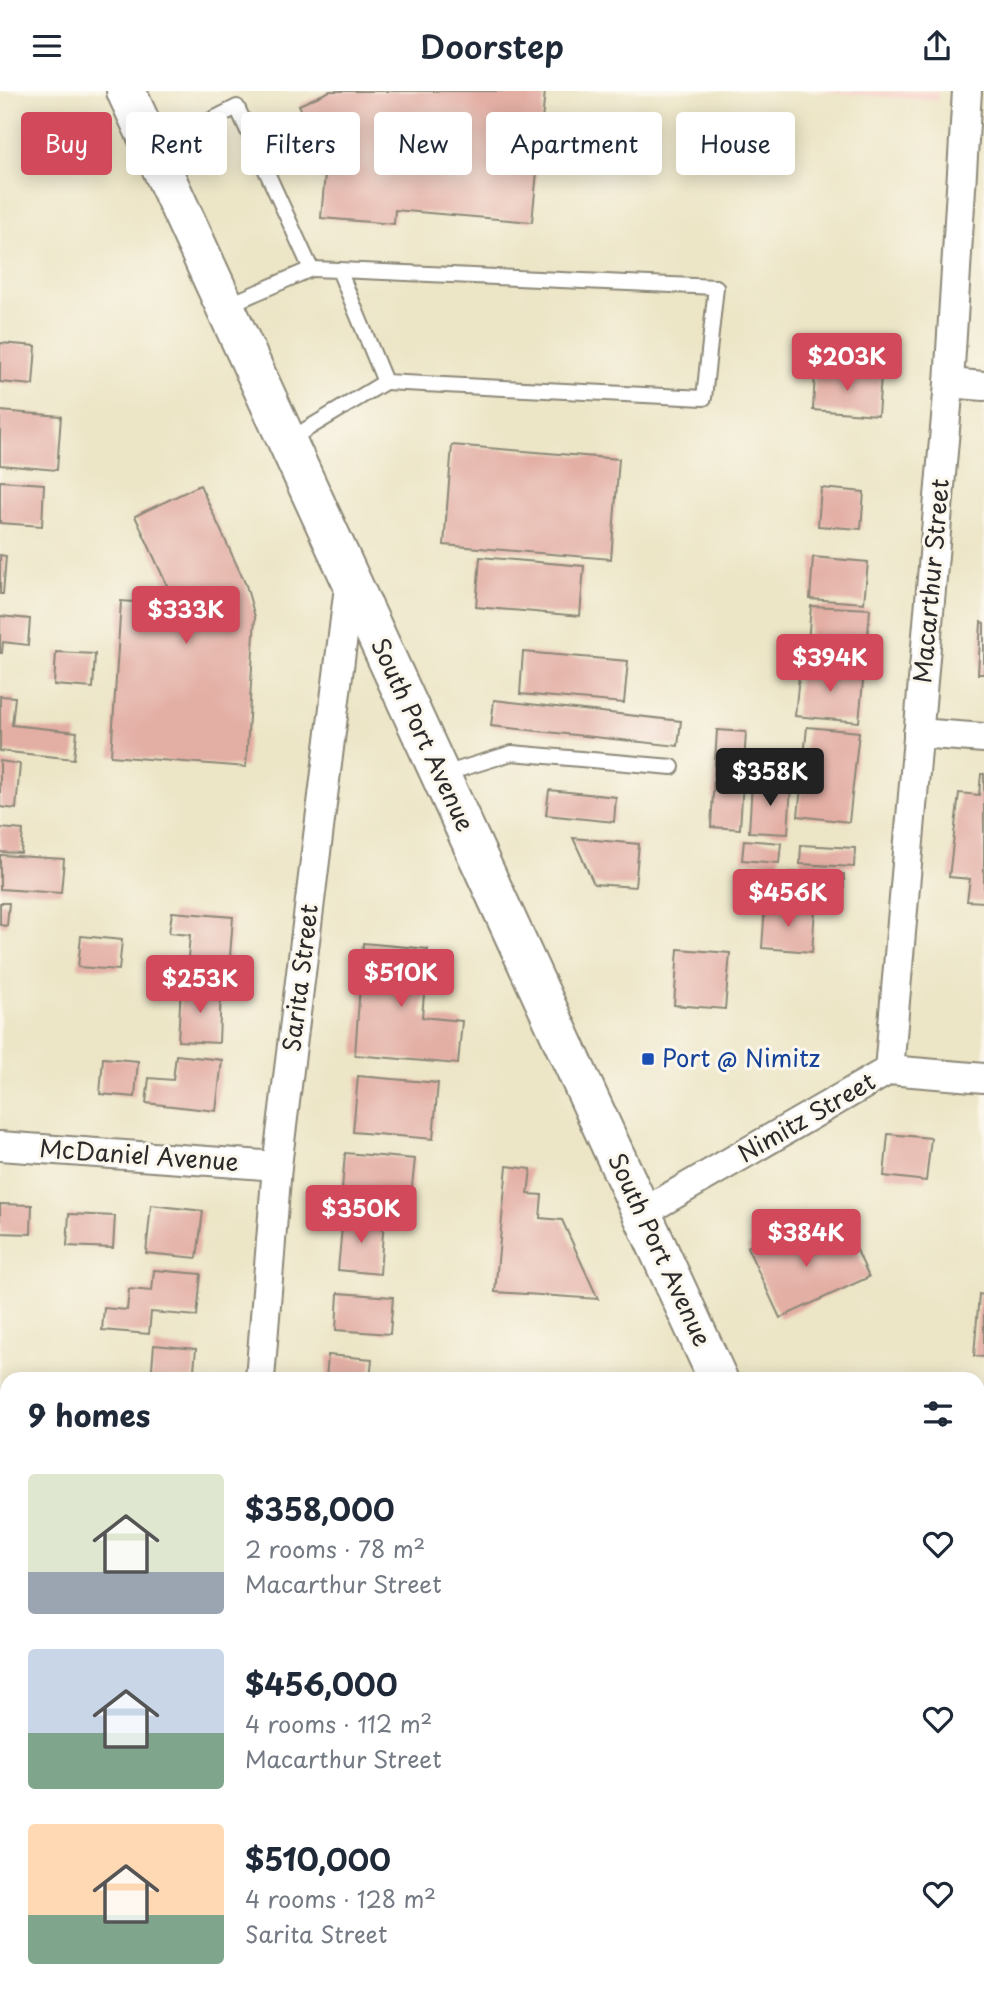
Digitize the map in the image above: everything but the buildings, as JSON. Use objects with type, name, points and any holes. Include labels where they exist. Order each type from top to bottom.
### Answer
[{"type":"main road","name":"South Port Avenue","points":[[126,91],[136,112]]},
{"type":"main road","name":"South Port Avenue","points":[[165,175],[715,1372]]},
{"type":"street","name":"Macarthur Street","points":[[889,1070],[949,383],[967,91]]},
{"type":"street","points":[[949,383],[984,386]]},
{"type":"street","name":"Sarita Street","points":[[261,1372],[277,1166],[350,579]]},
{"type":"street","points":[[918,733],[984,738]]},
{"type":"street","name":"Nimitz Street","points":[[642,1213],[889,1070],[984,1078]]},
{"type":"street","name":"McDaniel Avenue","points":[[0,1146],[277,1166]]},
{"type":"lane","points":[[227,112],[237,107],[312,269]]},
{"type":"lane","points":[[225,306],[312,269],[716,287],[704,398],[385,382],[287,441]]},
{"type":"lane","points":[[339,270],[385,382]]},
{"type":"lane","points":[[440,775],[512,753],[672,767]]},
{"type":"shaded area","points":[[811,91],[938,91],[938,101]]},
{"type":"place","name":"Port @ Nimitz","points":[[648,1059]]}]
